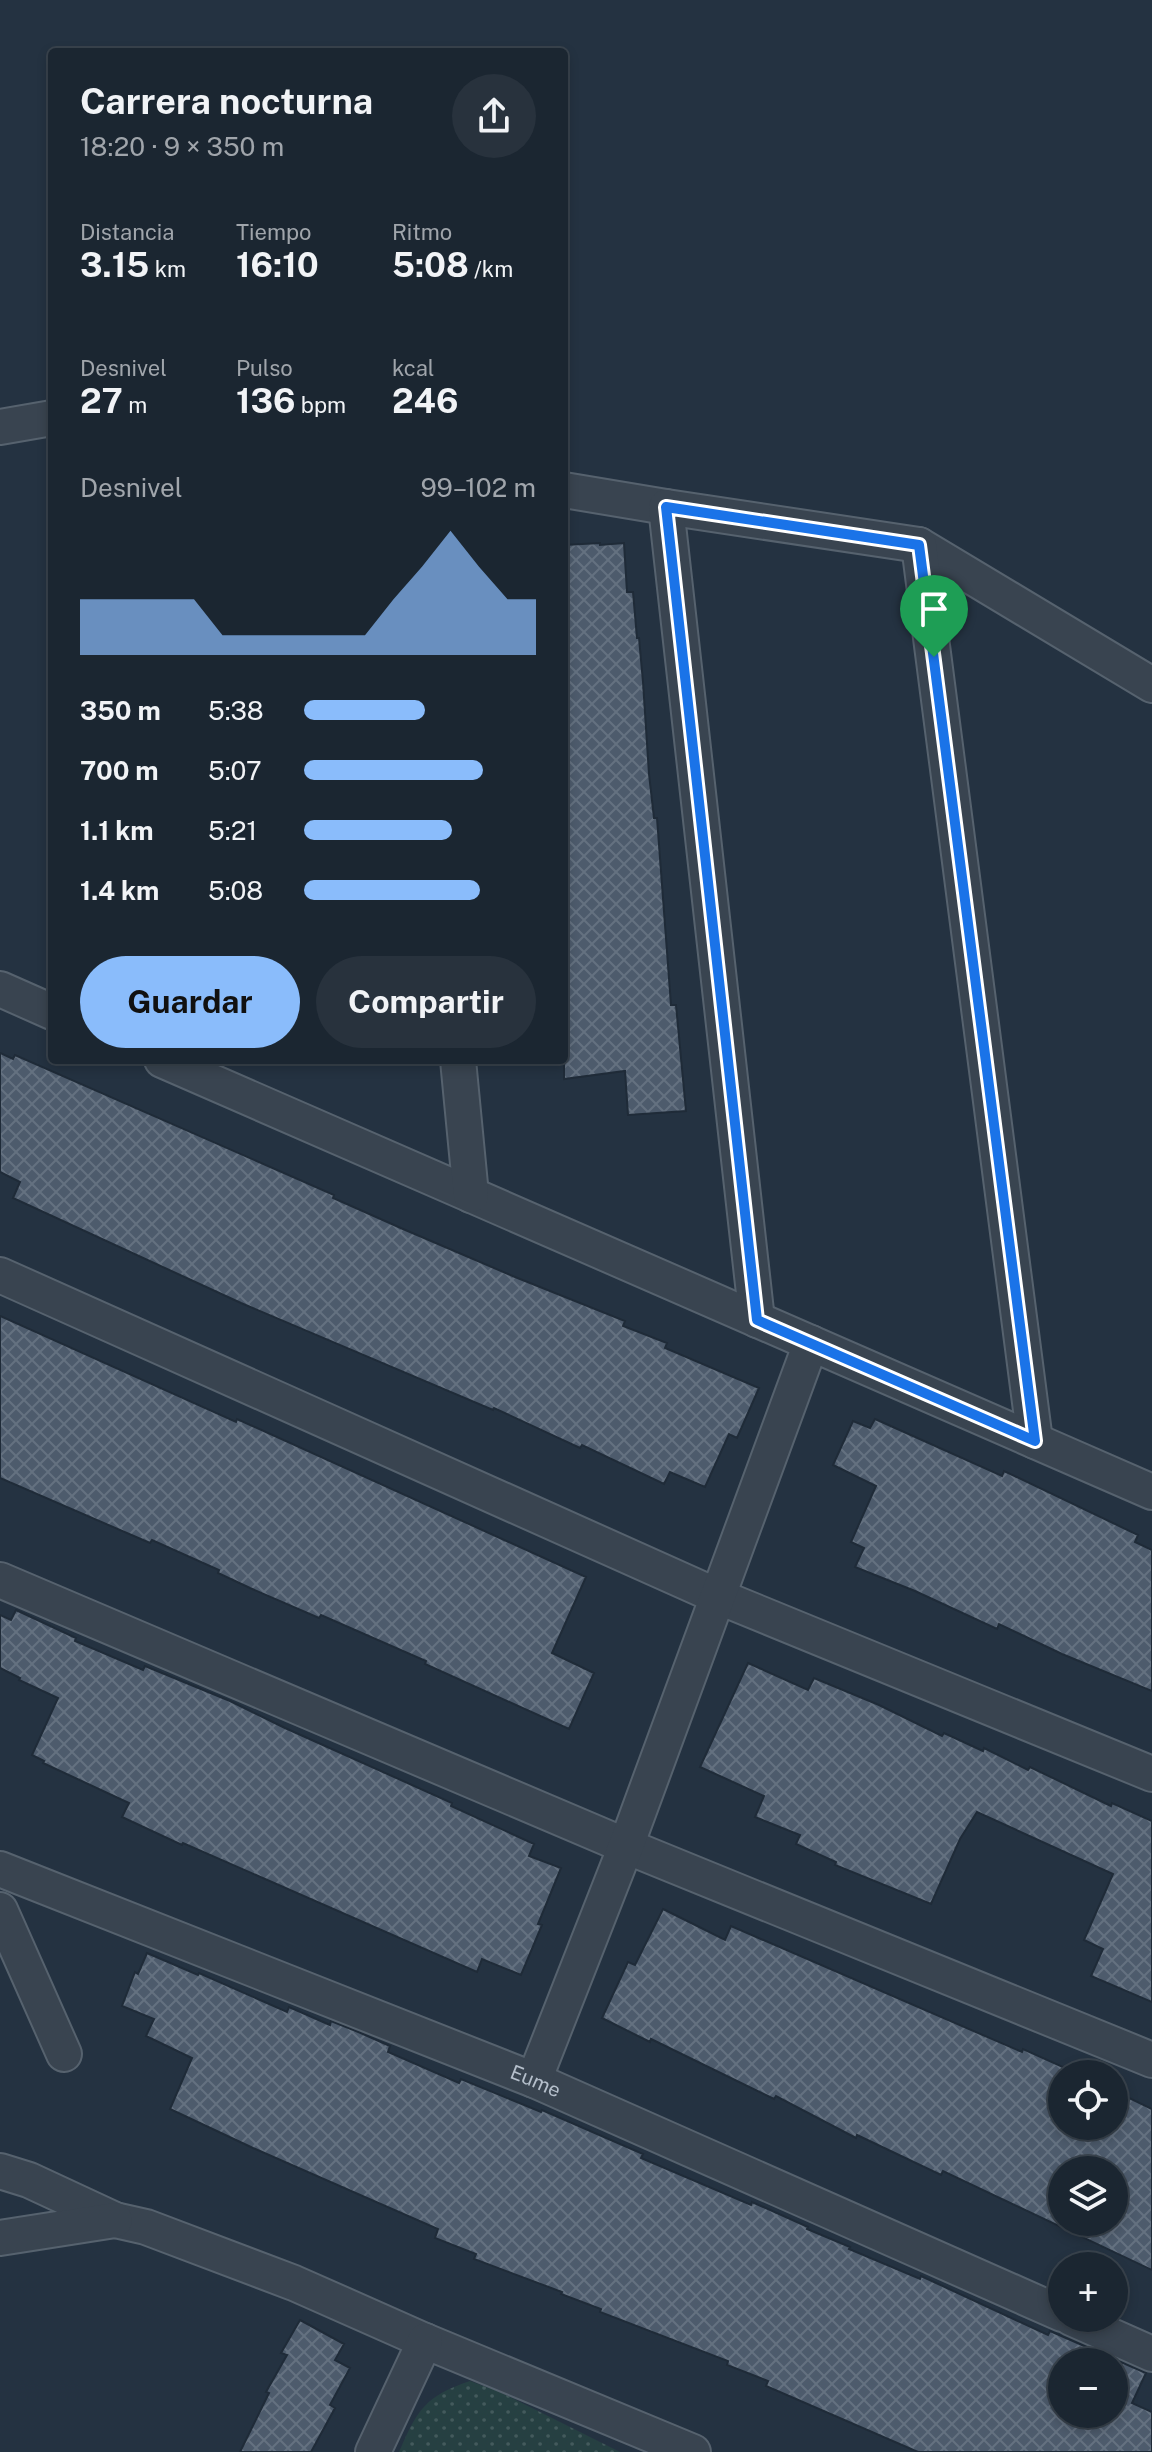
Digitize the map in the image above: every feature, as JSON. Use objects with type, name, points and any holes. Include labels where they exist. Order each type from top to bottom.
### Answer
[{"type":"street","points":[[0,427],[48,419]]},
{"type":"street","points":[[568,491],[919,545],[1152,685]]},
{"type":"street","points":[[666,507],[757,1320]]},
{"type":"street","points":[[919,545],[1035,1441]]},
{"type":"street","points":[[0,989],[48,1010]]},
{"type":"street","points":[[182,1064],[471,1195],[1152,1492]]},
{"type":"street","points":[[458,1064],[471,1195]]},
{"type":"street","points":[[0,1275],[717,1596],[1152,1774]]},
{"type":"street","points":[[534,2080],[626,1846],[811,1343]]},
{"type":"street","points":[[0,1580],[626,1846],[1152,2060]]},
{"type":"street","name":"Eume","points":[[0,1869],[534,2080],[1048,2308]]},
{"type":"street","points":[[0,1910],[64,2054]]},
{"type":"street","points":[[0,2171],[29,2180],[115,2220],[146,2227],[294,2283],[693,2452]]},
{"type":"street","points":[[0,2238],[115,2220]]},
{"type":"street","points":[[1102,2332],[1152,2354]]},
{"type":"street","points":[[373,2452],[425,2341]]},
{"type":"green space","points":[[470,2381],[500,2392],[620,2452],[399,2452],[424,2406],[442,2393]]},
{"type":"building","points":[[624,543],[627,592],[633,592],[639,638],[671,1005],[676,1005],[686,1111],[628,1115],[625,1071],[564,1079],[564,1064],[568,1064],[568,545]]},
{"type":"building","points":[[0,1053],[13,1059],[15,1055],[334,1195],[333,1198],[403,1229],[625,1321],[623,1326],[667,1343],[665,1348],[759,1388],[737,1438],[729,1434],[705,1487],[670,1472],[664,1484],[582,1445],[580,1448],[494,1408],[241,1303],[13,1198],[20,1182],[0,1172]]},
{"type":"building","points":[[0,1316],[586,1577],[552,1653],[594,1673],[569,1729],[425,1664],[426,1661],[250,1588],[218,1573],[219,1570],[152,1540],[150,1543],[0,1478]]},
{"type":"building","points":[[875,1419],[1002,1476],[1004,1471],[1138,1535],[1135,1542],[1152,1550],[1152,1691],[999,1624],[997,1629],[855,1567],[864,1548],[851,1542],[876,1486],[833,1465],[853,1421],[870,1428]]},
{"type":"building","points":[[16,1610],[76,1638],[75,1641],[143,1670],[145,1666],[230,1701],[534,1844],[529,1856],[561,1868],[521,1975],[482,1959],[477,1972],[182,1845],[122,1817],[129,1803],[43,1763],[32,1755],[58,1698],[0,1668],[0,1615],[11,1620]]},
{"type":"building","points":[[748,1663],[808,1690],[814,1678],[942,1736],[944,1733],[983,1751],[984,1748],[1028,1770],[1030,1767],[1111,1806],[1112,1803],[1152,1821],[1152,2002],[1091,1976],[1103,1949],[1084,1940],[1113,1874],[977,1812],[960,1839],[931,1904],[835,1865],[836,1862],[796,1844],[800,1835],[755,1817],[764,1796],[700,1767]]},
{"type":"building","points":[[663,1909],[725,1940],[731,1926],[1022,2052],[1023,2049],[1048,2060],[1048,2140],[1128,2140],[1128,2097],[1152,2109],[1152,2270],[1128,2259],[1128,2252],[1114,2252],[1080,2236],[1128,2236],[1128,2156],[1048,2156],[1048,2221],[943,2171],[941,2175],[857,2135],[856,2138],[776,2096],[774,2099],[602,2018],[628,1962],[635,1965]]},
{"type":"building","points":[[147,1953],[287,2012],[289,2007],[330,2025],[331,2021],[390,2046],[388,2052],[459,2083],[461,2079],[542,2110],[643,2154],[641,2158],[808,2227],[849,2249],[920,2279],[921,2276],[1048,2335],[1052,2332],[1089,2348],[1048,2348],[1048,2428],[1128,2428],[1128,2365],[1146,2373],[1132,2403],[1152,2412],[1152,2452],[918,2452],[766,2386],[768,2381],[727,2365],[728,2361],[474,2259],[476,2254],[435,2238],[438,2229],[170,2109],[192,2058],[146,2036],[154,2019],[122,2006],[135,1972],[138,1974]]},
{"type":"building","points":[[300,2320],[344,2344],[335,2360],[350,2368],[330,2405],[335,2408],[311,2452],[240,2452],[269,2393],[266,2392],[287,2355],[281,2353]]},
{"type":"route","points":[[666,507],[919,545],[934,657],[1020,1329],[1035,1441],[757,1320],[666,507]]}]
